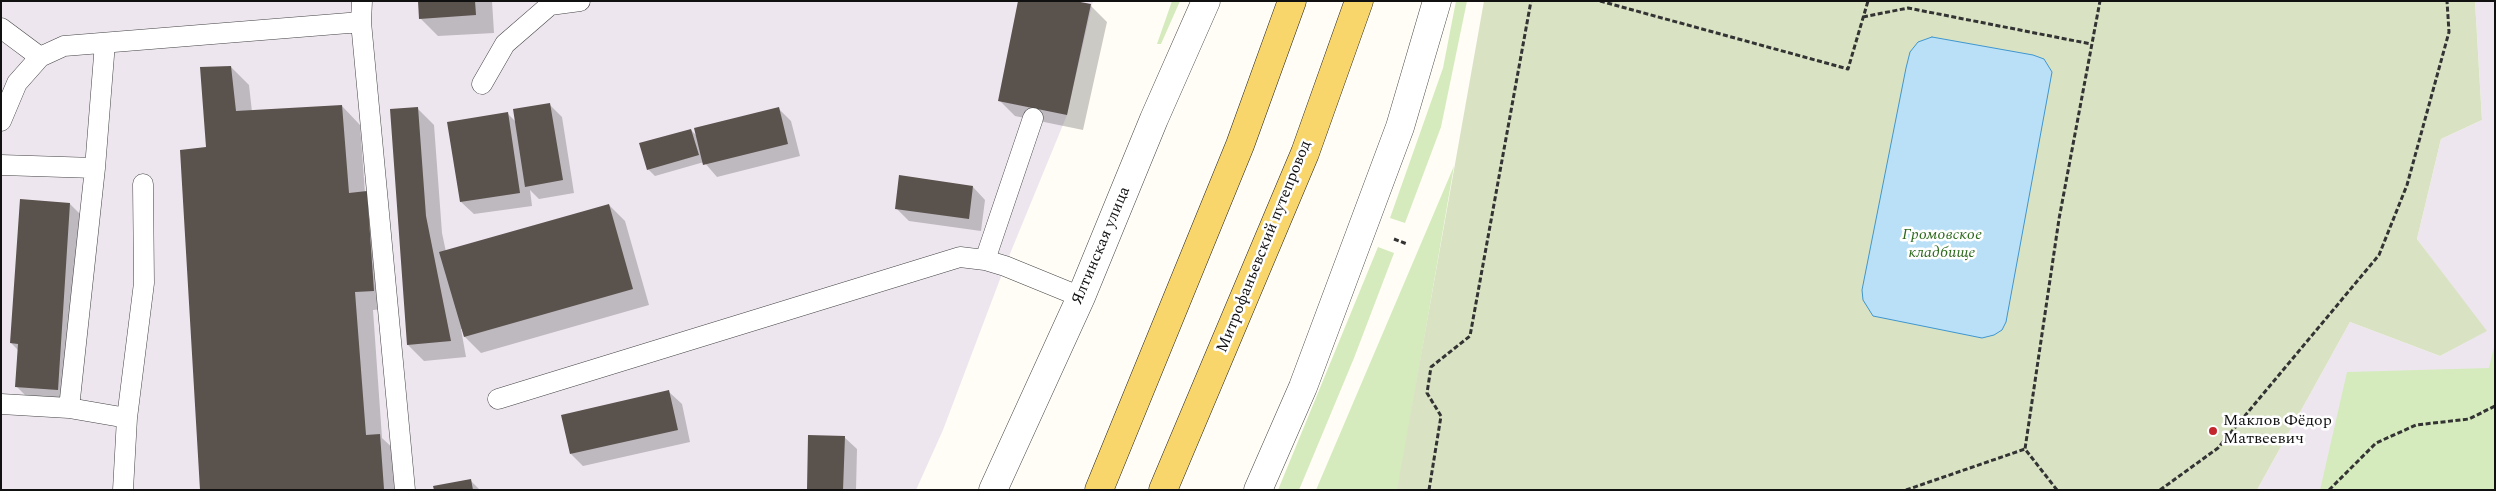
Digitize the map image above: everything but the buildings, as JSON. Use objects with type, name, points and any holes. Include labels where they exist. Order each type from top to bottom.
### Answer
[{"type":"main road","points":[[1099,490],[1240,145],[1292,1]]},
{"type":"main road","name":"Митрофаньевский путепровод","points":[[1163,490],[1306,153],[1359,1]]},
{"type":"street","name":"Ялтинская улица","points":[[993,490],[1081,297],[1154,119],[1206,1]]},
{"type":"street","points":[[1258,490],[1303,387],[1400,127],[1437,1]]},
{"type":"lane","points":[[362,1],[361,22],[405,490]]},
{"type":"lane","points":[[482,84],[505,44],[550,3],[580,1]]},
{"type":"lane","points":[[1,121],[17,83],[40,57],[64,46],[361,22]]},
{"type":"lane","points":[[1,28],[40,57]]},
{"type":"lane","points":[[69,408],[96,168],[105,43]]},
{"type":"lane","points":[[985,260],[1033,118]]},
{"type":"lane","points":[[1,165],[96,168]]},
{"type":"lane","points":[[123,490],[127,418],[144,283],[143,184]]},
{"type":"lane","points":[[498,399],[960,258],[985,260],[1081,297]]},
{"type":"lane","points":[[1,404],[69,408],[127,418]]},
{"type":"path","points":[[1429,490],[1441,416],[1427,394],[1432,367],[1470,336],[1531,1]]},
{"type":"path","points":[[1600,1],[1848,69],[1868,1]]},
{"type":"path","points":[[2057,490],[2025,449],[2059,219],[2100,1]]},
{"type":"path","points":[[2160,490],[2218,448],[2379,255],[2407,185],[2449,32],[2447,1]]},
{"type":"path","points":[[1863,17],[1908,8],[2091,44]]},
{"type":"path","points":[[2329,490],[2376,443],[2416,425],[2469,419],[2495,406]]},
{"type":"path","points":[[1906,490],[2025,449]]},
{"type":"shaded area","points":[[1,1],[1093,1],[1067,115],[1005,266],[943,430],[916,490],[1,490]]},
{"type":"shaded area","points":[[2475,1],[2495,1],[2495,490],[2257,490],[2350,322],[2440,356],[2486,331],[2417,239],[2441,139],[2482,120]]},
{"type":"green space","points":[[1172,1],[1180,1],[1161,44],[1157,44]]},
{"type":"green space","points":[[1456,1],[1467,1],[1441,127],[1405,223],[1390,218],[1443,68]]},
{"type":"green space","name":"Громовское кладбище","points":[[1484,1],[2475,1],[2482,120],[2441,139],[2417,239],[2487,331],[2440,356],[2350,322],[2257,490],[1397,490]]},
{"type":"green space","points":[[1454,166],[1398,490],[1316,490]]},
{"type":"green space","points":[[1378,247],[1394,253],[1354,358],[1299,490],[1278,490]]},
{"type":"green space","points":[[2495,342],[2495,490],[2320,490],[2347,372],[2489,368]]},
{"type":"water","points":[[1932,37],[2033,55],[2044,59],[2052,72],[2006,322],[2002,330],[1994,335],[1982,338],[1873,316],[1863,300],[1862,290],[1910,52],[1918,42]]},
{"type":"place","name":"Маклов Фёдор Матвеевич","points":[[2213,431]]}]
